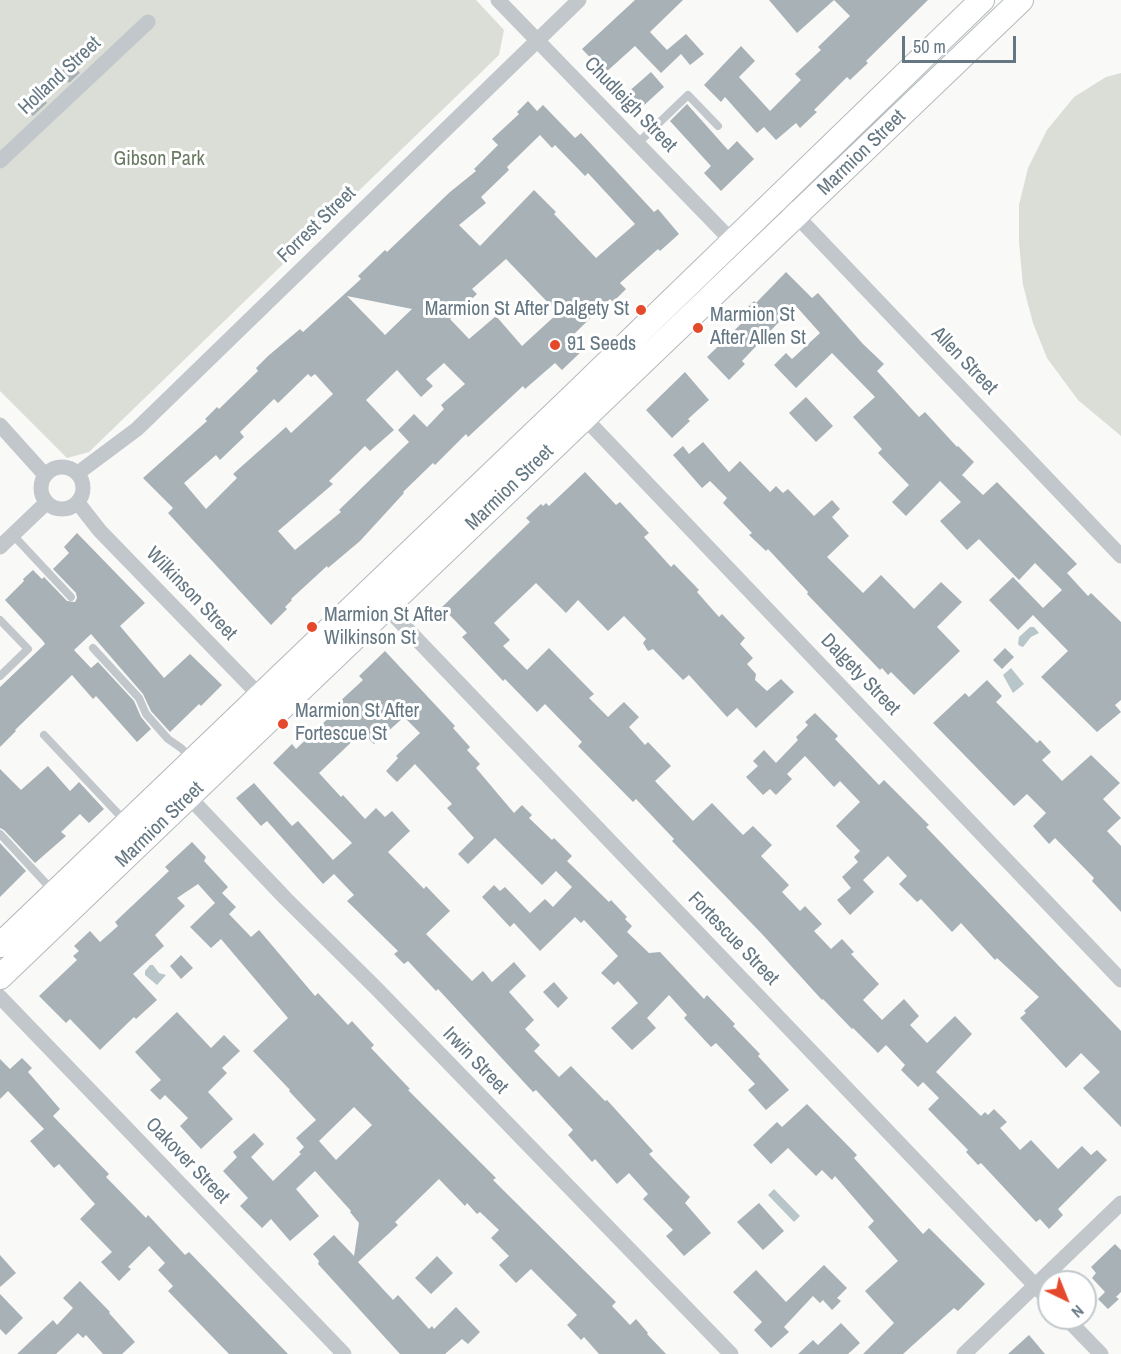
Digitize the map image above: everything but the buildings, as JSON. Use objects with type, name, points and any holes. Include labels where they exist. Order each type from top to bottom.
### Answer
[{"type":"main road","name":"Marmion Street","points":[[0,945],[194,760],[268,704],[386,608],[732,241],[982,0]]},
{"type":"main road","name":"Marmion Street","points":[[0,977],[189,797],[268,704],[576,409],[796,216],[1021,0]]},
{"type":"street","name":"Chudleigh Street","points":[[498,0],[732,241]]},
{"type":"street","name":"Forrest Street","points":[[78,473],[137,429],[579,0]]},
{"type":"street","name":"Holland Street","points":[[0,160],[148,22]]},
{"type":"street","name":"Allen Street","points":[[777,196],[1121,556]]},
{"type":"street","name":"Dalgety Street","points":[[576,409],[1121,980]]},
{"type":"street","points":[[0,425],[45,475]]},
{"type":"street","points":[[60,467],[67,467],[78,473],[84,491],[78,503],[66,509],[59,509],[46,503],[41,489],[45,475],[54,468],[60,467]]},
{"type":"street","points":[[0,548],[46,503]]},
{"type":"street","name":"Wilkinson Street","points":[[78,503],[100,531],[268,704]]},
{"type":"street","name":"Fortescue Street","points":[[386,608],[1035,1285]]},
{"type":"street","name":"Irwin Street","points":[[189,797],[285,899],[376,988],[731,1354]]},
{"type":"street","name":"Oakover Street","points":[[0,997],[344,1354]]},
{"type":"street","points":[[964,1354],[1121,1203]]},
{"type":"street","points":[[1078,1330],[1101,1354]]},
{"type":"lane","points":[[638,143],[688,95],[718,126]]},
{"type":"lane","points":[[13,535],[71,597]]},
{"type":"lane","points":[[0,620],[28,649],[0,676]]},
{"type":"lane","points":[[93,648],[139,698],[146,714],[168,739],[194,760]]},
{"type":"lane","points":[[44,735],[128,824]]},
{"type":"lane","points":[[0,834],[55,893]]},
{"type":"green space","name":"Gibson Park","points":[[0,0],[476,0],[504,30],[499,55],[89,452],[67,458],[0,391]]},
{"type":"green space","points":[[1121,73],[1121,436],[1078,400],[1047,358],[1033,323],[1023,285],[1019,242],[1019,205],[1028,168],[1047,130],[1074,97],[1106,77]]},
{"type":"shaded area","points":[[1030,627],[1034,627],[1039,633],[1031,637],[1023,647],[1020,646],[1019,637]]},
{"type":"shaded area","points":[[1011,668],[1024,684],[1013,693],[1003,675]]},
{"type":"shaded area","points":[[150,965],[153,965],[159,973],[166,975],[157,985],[145,975]]},
{"type":"shaded area","points":[[774,1189],[800,1216],[794,1222],[768,1195]]},
{"type":"place","name":"Marmion St After Dalgety St","points":[[641,310]]},
{"type":"place","name":"Marmion St After Allen St","points":[[698,328]]},
{"type":"place","name":"91 Seeds","points":[[555,345]]},
{"type":"place","name":"Marmion St After Wilkinson St","points":[[312,627]]},
{"type":"place","name":"Marmion St After Fortescue St","points":[[283,724]]}]
